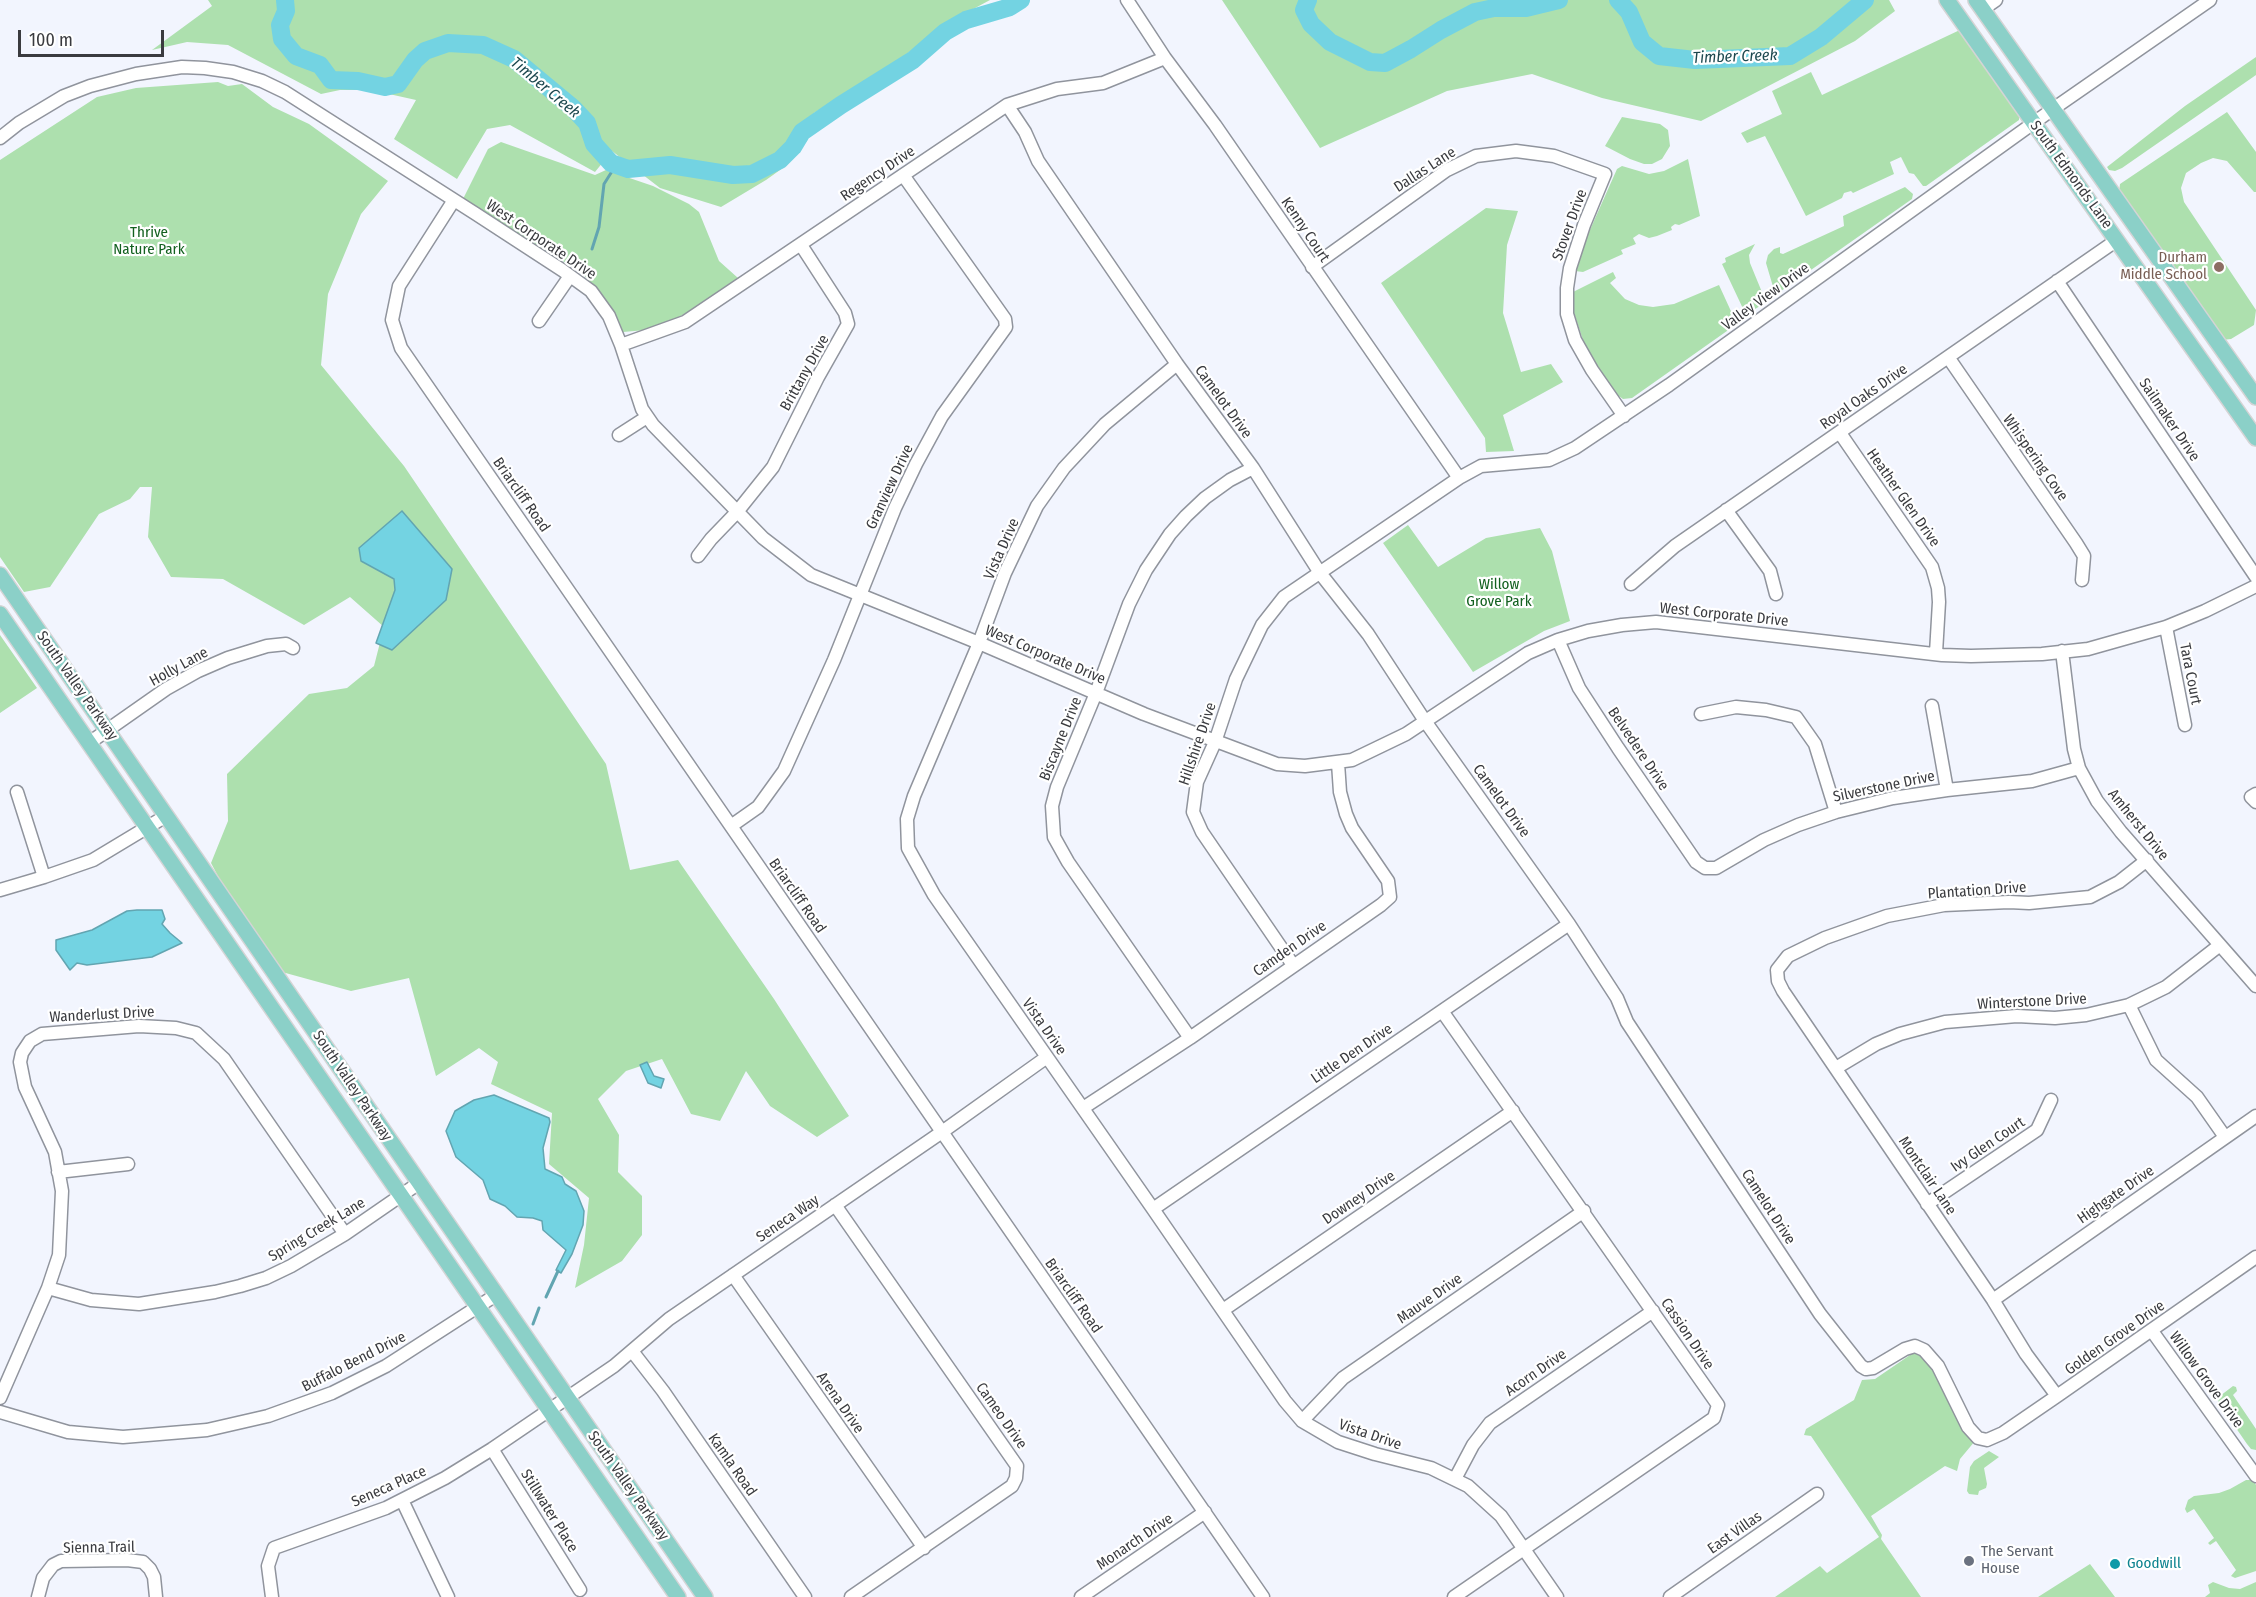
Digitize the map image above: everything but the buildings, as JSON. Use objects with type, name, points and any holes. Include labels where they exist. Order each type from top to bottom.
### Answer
[{"type":"main road","name":"South Edmonds Lane","points":[[1947,0],[2256,438]]},
{"type":"main road","name":"South Edmonds Lane","points":[[1979,4],[2256,397]]},
{"type":"main road","points":[[2208,370],[2228,357]]},
{"type":"main road","name":"South Valley Parkway","points":[[0,575],[705,1597]]},
{"type":"main road","name":"South Valley Parkway","points":[[0,614],[678,1597]]},
{"type":"street","name":"Kenny Court","points":[[1127,0],[1165,58],[1215,125],[1459,478]]},
{"type":"street","points":[[1979,4],[1996,0]]},
{"type":"street","name":"Valley View Drive","points":[[1320,573],[1459,478],[1481,466],[1549,460],[1575,448],[1624,416],[2053,109],[2210,0]]},
{"type":"street","name":"Regency Drive","points":[[621,345],[685,322],[1007,105],[1057,89],[1103,83],[1165,58]]},
{"type":"street","name":"West Corporate Drive","points":[[0,138],[64,96],[90,86],[136,74],[182,66],[233,72],[262,81],[285,92],[591,291],[603,306],[621,345],[636,394],[647,417],[737,512],[771,544],[811,575],[1215,742],[1277,764],[1305,766],[1352,760],[1406,734],[1528,653],[1558,640],[1599,629],[1656,622],[1892,650],[1971,656],[2006,656],[2088,650],[2109,645],[2166,627],[2256,586]]},
{"type":"street","name":"Camelot Drive","points":[[1007,105],[1025,132],[1038,161],[1177,364],[1253,468],[1320,573],[1368,634],[1425,721],[1569,924],[1617,998],[1626,1022],[1820,1314],[1849,1353],[1866,1369],[1873,1368],[1905,1349],[1915,1346],[1924,1350],[1938,1366],[1968,1427],[1978,1438],[1987,1440]]},
{"type":"street","name":"Dallas Lane","points":[[1312,267],[1447,170],[1476,156],[1516,151],[1554,156],[1605,174]]},
{"type":"street","name":"Stover Drive","points":[[1605,174],[1584,225],[1570,268],[1567,314],[1575,340],[1592,370],[1624,416]]},
{"type":"street","name":"Granview Drive","points":[[731,826],[758,807],[784,771],[860,596],[895,508],[916,464],[942,416],[1006,327],[1005,319],[903,175]]},
{"type":"street","name":"Briarcliff Road","points":[[454,200],[399,286],[392,320],[401,348],[1263,1597]]},
{"type":"street","name":"Royal Oaks Drive","points":[[1631,584],[1667,552],[1726,510],[2117,240]]},
{"type":"street","name":"Brittany Drive","points":[[737,512],[774,467],[809,394],[848,324],[845,313],[801,245]]},
{"type":"street","points":[[539,321],[570,276]]},
{"type":"street","name":"Sailmaker Drive","points":[[2057,280],[2256,577]]},
{"type":"street","name":"Whispering Cove","points":[[1948,357],[2084,556],[2082,580]]},
{"type":"street","name":"Vista Drive","points":[[1177,364],[1105,424],[1064,468],[1047,491],[1005,573],[980,643],[914,796],[907,819],[908,849],[934,895],[1285,1401],[1302,1421],[1338,1442],[1376,1455],[1431,1468],[1468,1486],[1501,1516],[1557,1597]]},
{"type":"street","points":[[619,435],[647,417]]},
{"type":"street","name":"Heather Glen Drive","points":[[1840,433],[1932,567],[1939,602],[1936,653]]},
{"type":"street","name":"Biscayne Drive","points":[[1190,1038],[1068,862],[1054,837],[1053,806],[1057,787],[1096,693],[1132,596],[1156,553],[1186,516],[1205,498],[1230,480],[1253,468]]},
{"type":"street","points":[[1726,510],[1770,571],[1776,594]]},
{"type":"street","points":[[698,556],[737,512]]},
{"type":"street","name":"Hillshire Drive","points":[[1293,965],[1202,832],[1193,812],[1197,782],[1215,742],[1236,679],[1262,625],[1284,597],[1320,573]]},
{"type":"street","name":"Tara Court","points":[[2166,627],[2185,725]]},
{"type":"street","name":"Belvedere Drive","points":[[1558,640],[1579,688],[1696,862],[1705,868]]},
{"type":"street","name":"Holly Lane","points":[[89,743],[166,689],[198,671],[228,658],[267,646],[286,644],[293,648]]},
{"type":"street","name":"Amherst Drive","points":[[2062,651],[2074,749],[2079,768],[2106,814],[2256,986]]},
{"type":"street","points":[[1932,706],[1947,790]]},
{"type":"street","points":[[1701,714],[1736,707],[1766,710],[1796,717],[1815,744],[1836,812]]},
{"type":"street","name":"Camden Drive","points":[[1083,1108],[1190,1038],[1390,897],[1388,881],[1352,828],[1346,814],[1340,792],[1338,763]]},
{"type":"street","name":"Silverstone Drive","points":[[1705,868],[1716,868],[1764,840],[1836,812],[1893,798],[2032,781],[2079,768]]},
{"type":"street","points":[[17,792],[44,877]]},
{"type":"street","points":[[0,890],[93,860],[166,816]]},
{"type":"street","name":"Plantation Drive","points":[[1777,970],[1788,956],[1825,938],[1887,916],[1944,905],[2029,903],[2090,897],[2119,882],[2147,860]]},
{"type":"street","name":"Little Den Drive","points":[[1154,1209],[1569,924]]},
{"type":"street","name":"Winterstone Drive","points":[[1836,1068],[1876,1044],[1900,1034],[1945,1022],[2017,1016],[2055,1018],[2086,1015],[2129,1005],[2166,987],[2220,945]]},
{"type":"street","name":"Montclair Lane","points":[[1777,970],[1778,981],[1783,991],[1993,1300],[2026,1354],[2057,1396]]},
{"type":"street","points":[[2129,1005],[2156,1060],[2197,1098],[2225,1137]]},
{"type":"street","name":"Cassion Drive","points":[[1442,1011],[1584,1211],[1718,1406],[1714,1418],[1454,1597]]},
{"type":"street","name":"Wanderlust Drive","points":[[0,1398],[48,1288],[59,1255],[63,1208],[55,1152],[21,1073],[20,1062],[22,1053],[30,1041],[42,1034],[139,1026],[187,1030],[196,1033],[224,1059],[345,1234]]},
{"type":"street","name":"Seneca Way","points":[[549,1410],[614,1366],[669,1319],[942,1132],[1047,1057]]},
{"type":"street","name":"Ivy Glen Court","points":[[1927,1203],[2037,1130],[2051,1100]]},
{"type":"street","name":"Downey Drive","points":[[1223,1310],[1513,1111]]},
{"type":"street","name":"Highgate Drive","points":[[1993,1300],[2256,1116]]},
{"type":"street","points":[[58,1172],[128,1164]]},
{"type":"street","name":"Spring Creek Lane","points":[[48,1288],[91,1300],[140,1304],[215,1292],[266,1278],[345,1234],[419,1183]]},
{"type":"street","name":"Cameo Drive","points":[[835,1205],[1017,1466],[1016,1478],[1012,1486],[851,1597]]},
{"type":"street","name":"Mauve Drive","points":[[1302,1421],[1343,1378],[1584,1211]]},
{"type":"street","name":"Golden Grove Drive","points":[[1987,1440],[2003,1433],[2256,1257]]},
{"type":"street","name":"Arena Drive","points":[[733,1275],[924,1548]]},
{"type":"street","name":"Buffalo Bend Drive","points":[[0,1412],[68,1432],[123,1437],[207,1430],[268,1416],[332,1394],[386,1366],[496,1295]]},
{"type":"street","name":"Acorn Drive","points":[[1455,1479],[1473,1445],[1490,1423],[1653,1311]]},
{"type":"street","name":"Willow Grove Drive","points":[[2152,1331],[2256,1476]]},
{"type":"street","name":"Kamla Road","points":[[632,1351],[663,1391],[805,1597]]},
{"type":"street","name":"Seneca Place","points":[[272,1597],[268,1566],[274,1548],[402,1500],[445,1478],[549,1410]]},
{"type":"street","name":"Stillwater Place","points":[[492,1449],[580,1590]]},
{"type":"street","name":"East Villas","points":[[1670,1597],[1817,1494]]},
{"type":"street","points":[[402,1500],[448,1597]]},
{"type":"street","name":"Monarch Drive","points":[[1082,1597],[1205,1512]]},
{"type":"street","name":"Sienna Trail","points":[[38,1597],[43,1578],[52,1565],[61,1561],[127,1560],[144,1562],[150,1569],[154,1577],[156,1597]]},
{"type":"green space","points":[[208,0],[990,0],[951,21],[889,67],[814,113],[807,141],[787,165],[721,207],[660,188],[612,151],[595,172],[510,125],[487,129],[457,179],[394,139],[416,100],[371,90],[340,90],[321,94],[228,45],[187,42],[152,50],[212,6]]},
{"type":"green space","points":[[1222,0],[1889,0],[1895,11],[1855,41],[1701,121],[1602,98],[1532,74],[1447,91],[1320,148]]},
{"type":"green space","points":[[1962,29],[2019,111],[2019,120],[1926,186],[1923,186],[1914,174],[1909,173],[1901,157],[1890,162],[1894,174],[1853,193],[1851,191],[1844,193],[1842,198],[1806,216],[1765,136],[1747,143],[1741,133],[1782,114],[1772,91],[1811,72],[1822,95]]},
{"type":"green space","points":[[2256,57],[2256,75],[2122,168],[2115,171],[2109,170],[2107,167],[2185,106]]},
{"type":"green space","name":"Thrive Nature Park","points":[[218,82],[228,86],[242,84],[273,107],[309,124],[388,181],[361,214],[328,294],[321,365],[404,466],[606,764],[630,870],[678,860],[774,999],[849,1116],[817,1137],[770,1106],[746,1071],[720,1121],[691,1114],[662,1059],[626,1071],[598,1099],[619,1135],[618,1172],[642,1196],[642,1235],[622,1261],[575,1288],[584,1245],[589,1198],[549,1164],[552,1113],[491,1084],[498,1062],[479,1048],[436,1076],[409,978],[351,991],[282,972],[228,895],[211,863],[228,821],[227,774],[309,694],[347,688],[374,666],[384,627],[350,597],[304,625],[223,579],[171,577],[148,537],[152,487],[140,487],[130,499],[99,514],[50,587],[24,592],[0,557],[0,160],[97,97],[136,88]]},
{"type":"green space","points":[[2227,112],[2256,152],[2256,192],[2227,161],[2213,158],[2186,173],[2181,188],[2184,202],[2256,310],[2254,325],[2231,339],[2222,340],[2119,193],[2120,184]]},
{"type":"green space","points":[[1622,117],[1660,124],[1668,130],[1670,146],[1662,159],[1652,164],[1644,164],[1605,146]]},
{"type":"green space","points":[[501,142],[595,175],[606,170],[653,186],[689,204],[699,212],[719,261],[738,278],[697,307],[675,319],[646,330],[623,332],[604,298],[582,273],[463,199],[488,149]]},
{"type":"green space","points":[[1688,159],[1700,216],[1679,225],[1675,224],[1671,227],[1672,230],[1657,236],[1649,238],[1639,234],[1633,238],[1636,244],[1621,250],[1623,254],[1583,272],[1575,271],[1585,241],[1617,169],[1622,166],[1649,174],[1664,171]]},
{"type":"green space","points":[[1905,187],[1913,194],[1912,199],[1781,291],[1774,290],[1766,263],[1768,255],[1774,249],[1780,247],[1780,253],[1783,254],[1844,226],[1843,216]]},
{"type":"green space","points":[[1486,208],[1518,211],[1507,245],[1503,313],[1521,372],[1551,364],[1563,382],[1503,415],[1514,451],[1486,452],[1485,438],[1381,283]]},
{"type":"green space","points":[[1755,244],[1749,255],[1750,263],[1766,302],[1746,315],[1722,264],[1726,262],[1725,258]]},
{"type":"green space","points":[[1613,272],[1616,278],[1610,283],[1625,299],[1639,305],[1653,307],[1674,304],[1719,285],[1735,320],[1734,326],[1632,398],[1623,399],[1616,394],[1587,352],[1573,310],[1573,292]]},
{"type":"green space","name":"Willow Grove Park","points":[[1408,525],[1438,567],[1486,538],[1540,528],[1552,551],[1570,621],[1544,631],[1473,672],[1383,543]]},
{"type":"green space","points":[[0,635],[37,688],[0,713]]},
{"type":"green space","points":[[1918,1352],[1925,1355],[1975,1441],[1960,1459],[1957,1471],[1945,1466],[1871,1516],[1882,1535],[1881,1539],[1921,1597],[1775,1597],[1820,1566],[1827,1573],[1879,1537],[1811,1436],[1804,1435],[1806,1429],[1854,1400],[1862,1380],[1875,1379],[1913,1353]]},
{"type":"green space","points":[[2233,1386],[2237,1391],[2233,1395],[2256,1429],[2256,1450],[2251,1449],[2247,1444],[2218,1402],[2220,1396]]},
{"type":"green space","points":[[1989,1451],[1999,1457],[1984,1468],[1986,1488],[1979,1491],[1978,1495],[1969,1494],[1967,1491],[1970,1467],[1974,1461]]},
{"type":"green space","points":[[2246,1480],[2253,1480],[2256,1485],[2256,1571],[2235,1578],[2231,1576],[2236,1570],[2216,1541],[2210,1545],[2208,1543],[2214,1538],[2194,1509],[2187,1513],[2185,1509],[2188,1500],[2194,1496],[2219,1493]]},
{"type":"green space","points":[[2090,1564],[2115,1597],[2038,1597]]},
{"type":"green space","points":[[2213,1582],[2240,1589],[2256,1582],[2256,1597],[2205,1597],[2210,1593],[2208,1585]]},
{"type":"water","points":[[402,511],[452,569],[446,600],[392,650],[376,643],[395,590],[394,579],[361,561],[359,548]]},
{"type":"water","points":[[162,910],[165,919],[162,924],[182,943],[152,957],[87,965],[77,963],[70,970],[56,950],[56,940],[92,930],[127,911]]},
{"type":"water","points":[[647,1062],[654,1076],[664,1079],[661,1088],[648,1083],[640,1065]]},
{"type":"water","points":[[494,1095],[549,1118],[543,1148],[545,1169],[562,1177],[565,1184],[576,1191],[584,1211],[583,1225],[572,1254],[561,1273],[556,1270],[566,1250],[543,1230],[542,1221],[517,1217],[505,1206],[490,1199],[483,1180],[456,1157],[446,1131],[455,1111],[474,1100]]},
{"type":"waterway","name":"Timber Creek","points":[[285,0],[286,11],[280,25],[282,39],[296,56],[320,65],[331,80],[358,81],[385,87],[398,84],[415,60],[425,51],[448,43],[483,45],[514,59],[573,108],[587,123],[594,144],[611,163],[628,169],[670,165],[733,175],[752,174],[780,160],[793,147],[802,132],[913,60],[945,32],[966,20],[1010,7],[1021,0]]},
{"type":"waterway","name":"Timber Creek","points":[[1308,0],[1304,10],[1311,24],[1330,42],[1370,62],[1385,63],[1475,12],[1494,8],[1526,8],[1559,0]]},
{"type":"waterway","name":"Timber Creek","points":[[1618,0],[1629,12],[1642,42],[1659,56],[1695,60],[1790,56],[1821,37],[1865,0]]},
{"type":"waterway","points":[[592,249],[599,227],[604,184],[616,165]]},
{"type":"waterway","points":[[546,1297],[558,1271]]},
{"type":"waterway","points":[[533,1324],[539,1308]]},
{"type":"place","name":"Durham Middle School","points":[[2219,267]]},
{"type":"place","name":"The Servant House","points":[[1969,1561]]},
{"type":"place","name":"Goodwill","points":[[2115,1564]]}]
